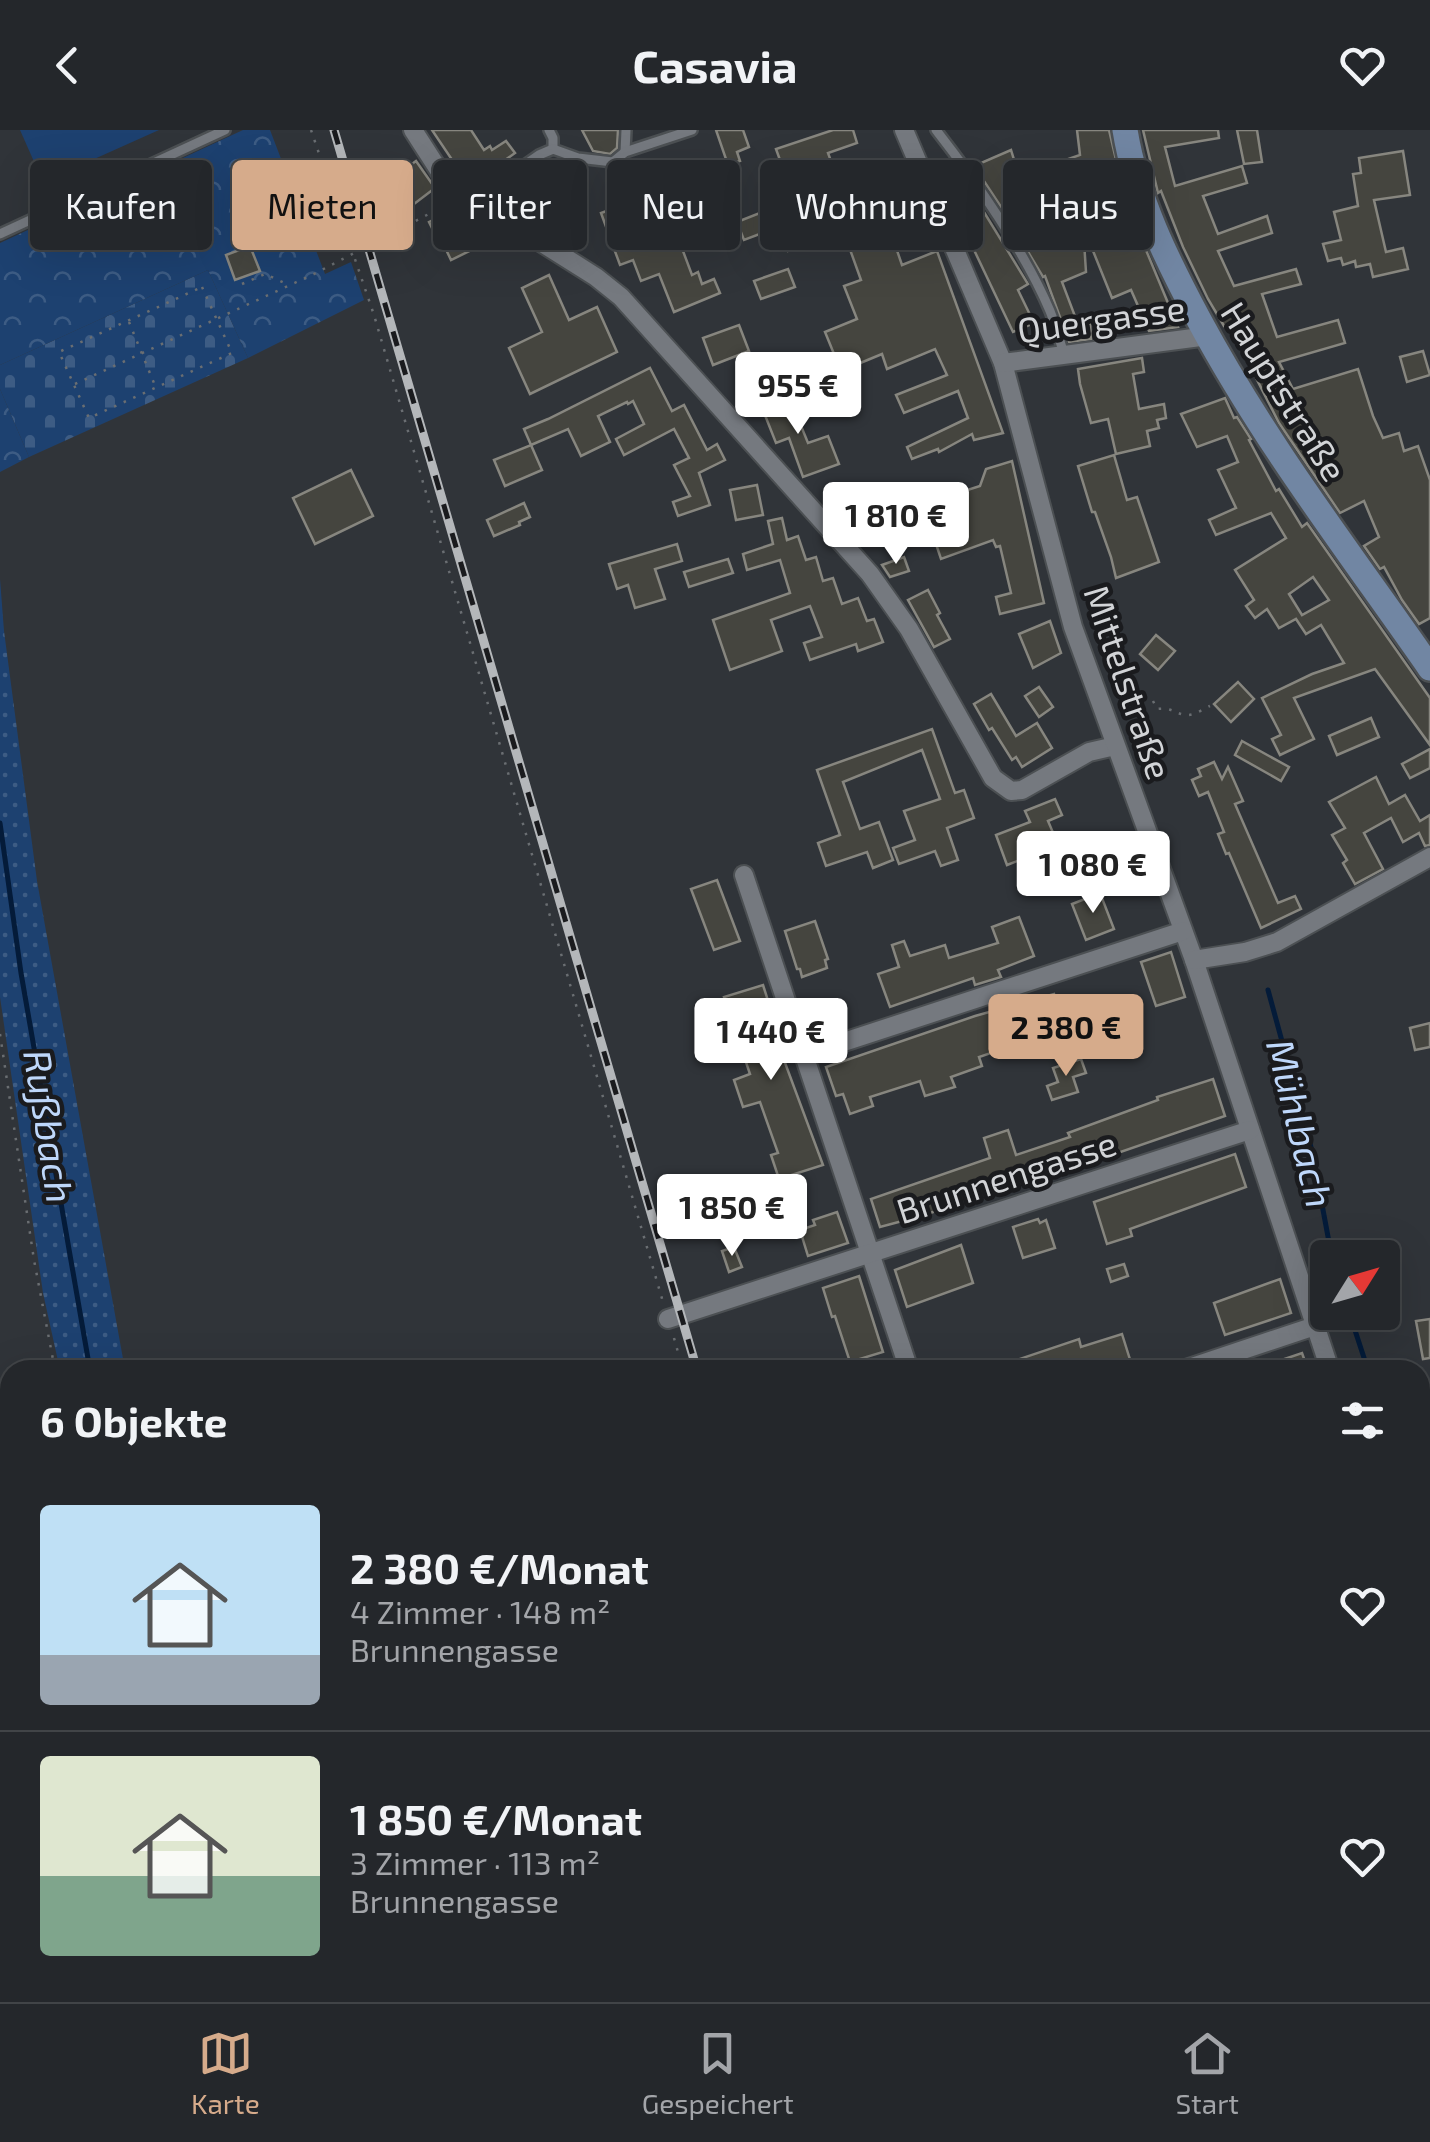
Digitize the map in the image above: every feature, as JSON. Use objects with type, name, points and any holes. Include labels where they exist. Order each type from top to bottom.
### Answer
[{"type":"main road","name":"Hauptstraße","points":[[1125,130],[1136,178],[1158,236],[1208,336],[1285,463],[1430,668]]},
{"type":"street","points":[[414,130],[433,160]]},
{"type":"street","name":"Mittelstraße","points":[[904,130],[1003,363],[1073,628],[1194,960],[1310,1311]]},
{"type":"street","points":[[553,250],[596,277],[633,309],[870,574],[910,629],[985,768],[1001,786],[1022,790],[1089,752],[1115,746]]},
{"type":"street","name":"Quergasse","points":[[1003,363],[1208,336]]},
{"type":"street","points":[[1194,960],[1277,942],[1430,857]]},
{"type":"street","points":[[744,875],[906,1360]]},
{"type":"street","points":[[804,1055],[1183,931]]},
{"type":"street","name":"Brunnengasse","points":[[668,1319],[1250,1130]]},
{"type":"street","points":[[1213,1360],[1310,1328]]},
{"type":"street","name":"Mittelstraße","points":[[1316,1330],[1327,1360]]},
{"type":"lane","points":[[0,234],[226,130]]},
{"type":"lane","points":[[549,130],[554,138],[553,149]]},
{"type":"lane","points":[[626,130],[626,152]]},
{"type":"lane","points":[[532,160],[553,149],[578,158],[613,162],[626,152],[692,130]]},
{"type":"lane","points":[[936,130],[996,215],[1030,272],[1050,311],[1065,356]]},
{"type":"path","points":[[311,130],[379,333],[680,1360]]},
{"type":"path","points":[[74,384],[290,286],[433,212]]},
{"type":"path","points":[[242,284],[265,274],[290,286]]},
{"type":"path","points":[[202,288],[218,319],[232,354],[89,418],[59,352],[202,288]]},
{"type":"path","points":[[128,320],[156,388]]},
{"type":"path","points":[[1153,701],[1157,709],[1171,708],[1182,715],[1192,715],[1210,706]]},
{"type":"path","points":[[0,1034],[34,1260],[54,1360]]},
{"type":"green space","points":[[20,130],[159,130],[92,160],[33,160]]},
{"type":"green space","points":[[243,130],[270,130],[281,160],[232,160],[232,250],[316,250],[325,274],[351,262],[364,300],[248,358],[208,270],[0,365],[0,243],[30,229],[30,250],[212,250],[212,160],[178,160]]},
{"type":"green space","points":[[208,270],[248,358],[29,457],[0,389],[0,365]]},
{"type":"green space","points":[[0,389],[29,457],[0,472]]},
{"type":"green space","points":[[0,579],[37,881],[123,1360],[58,1360],[43,1293],[0,997]]},
{"type":"building","points":[[432,130],[471,130],[484,150],[490,146],[492,150],[506,141],[515,153],[505,160],[452,160]]},
{"type":"building","points":[[582,130],[618,130],[617,148],[610,154],[593,151]]},
{"type":"building","points":[[716,130],[743,130],[749,147],[737,152],[740,160],[726,160]]},
{"type":"building","points":[[833,130],[853,130],[857,143],[828,153],[831,160],[780,160],[776,149]]},
{"type":"building","points":[[1077,130],[1109,130],[1116,160],[1065,160],[1080,155]]},
{"type":"building","points":[[1143,130],[1218,130],[1219,138],[1165,147],[1175,186],[1242,166],[1247,183],[1203,196],[1218,234],[1267,216],[1272,233],[1218,251],[1234,286],[1296,269],[1301,284],[1262,294],[1277,337],[1338,320],[1345,343],[1279,362],[1293,389],[1358,369],[1383,438],[1399,433],[1404,451],[1418,446],[1430,480],[1430,618],[1419,624],[1384,567],[1380,569],[1364,546],[1379,537],[1364,501],[1340,513],[1279,423],[1229,325],[1224,326],[1208,299],[1161,191],[1158,193]]},
{"type":"building","points":[[1237,130],[1257,130],[1262,162],[1244,164]]},
{"type":"building","points":[[1011,150],[1014,160],[1003,160],[1003,210],[983,180],[983,162]]},
{"type":"building","points":[[1403,151],[1410,195],[1374,200],[1386,252],[1403,248],[1408,269],[1373,277],[1370,264],[1356,267],[1355,261],[1343,265],[1341,258],[1328,261],[1323,244],[1341,240],[1334,212],[1358,206],[1353,174],[1361,173],[1359,158]]},
{"type":"building","points":[[416,161],[433,185],[433,190],[414,204],[413,203]]},
{"type":"building","points":[[983,210],[1003,243],[1003,250],[1007,250],[1028,284],[1018,290],[1034,323],[1013,332],[974,250],[983,250]]},
{"type":"building","points":[[760,213],[760,234],[744,240],[740,221]]},
{"type":"building","points":[[252,250],[260,271],[235,280],[226,255]]},
{"type":"building","points":[[446,250],[472,250],[451,260]]},
{"type":"building","points":[[615,250],[683,250],[692,275],[698,272],[702,284],[714,279],[720,293],[674,312],[659,274],[641,281],[633,260],[620,265]]},
{"type":"building","points":[[850,250],[897,250],[902,265],[937,251],[1003,433],[974,440],[972,434],[939,452],[938,449],[912,459],[907,447],[968,418],[958,391],[904,413],[896,395],[947,375],[935,349],[887,369],[882,354],[841,371],[825,332],[857,319],[844,286],[861,280]]},
{"type":"building","points":[[1027,250],[1085,250],[1086,272],[1062,282],[1079,327],[1090,323],[1091,339],[1069,342],[1043,277]]},
{"type":"building","points":[[1093,250],[1146,250],[1178,327],[1149,331],[1131,290],[1112,298]]},
{"type":"building","points":[[788,269],[795,287],[761,299],[754,281]]},
{"type":"building","points":[[549,275],[569,320],[597,307],[617,352],[530,394],[509,348],[542,332],[522,288]]},
{"type":"building","points":[[739,325],[749,351],[713,365],[703,338]]},
{"type":"building","points":[[1423,351],[1430,375],[1407,382],[1400,357]]},
{"type":"building","points":[[1142,358],[1144,372],[1133,374],[1139,409],[1164,404],[1166,418],[1157,420],[1159,428],[1147,431],[1150,446],[1116,454],[1108,419],[1091,423],[1078,369]]},
{"type":"building","points":[[650,368],[672,411],[684,405],[707,450],[717,444],[725,460],[699,473],[710,505],[678,516],[673,502],[690,496],[674,465],[689,458],[674,429],[624,455],[616,439],[644,424],[633,401],[598,416],[610,442],[581,456],[568,429],[531,445],[524,429]]},
{"type":"building","points":[[788,394],[808,443],[828,436],[839,464],[803,477],[789,438],[776,443],[761,405]]},
{"type":"building","points":[[1225,398],[1234,418],[1251,439],[1276,491],[1279,489],[1302,527],[1307,523],[1430,698],[1430,745],[1375,669],[1294,698],[1314,739],[1280,755],[1272,739],[1281,735],[1262,698],[1344,663],[1321,625],[1306,634],[1296,619],[1279,628],[1267,609],[1255,618],[1246,606],[1254,600],[1235,570],[1286,538],[1271,513],[1216,535],[1209,520],[1236,508],[1218,470],[1238,462],[1227,436],[1197,447],[1181,414]],"holes":[[[1313,577],[1329,600],[1302,615],[1289,594]]]},
{"type":"building","points":[[531,445],[542,470],[505,486],[494,460]]},
{"type":"building","points":[[1114,455],[1127,500],[1137,497],[1159,562],[1116,578],[1078,466]]},
{"type":"building","points":[[1012,461],[1044,603],[1000,614],[996,597],[1011,593],[1000,546],[996,547],[993,540],[941,559],[936,544],[961,537],[951,511],[963,507],[958,493],[980,486],[986,469]]},
{"type":"building","points":[[351,470],[373,516],[315,544],[293,498]]},
{"type":"building","points":[[757,485],[763,515],[736,520],[730,490]]},
{"type":"building","points":[[524,503],[530,517],[494,536],[487,520]]},
{"type":"building","points":[[782,518],[787,540],[798,536],[806,560],[816,557],[823,581],[833,578],[842,604],[858,598],[867,621],[874,619],[883,642],[858,651],[856,644],[810,660],[804,643],[822,637],[810,606],[771,620],[782,651],[730,670],[713,620],[790,593],[780,560],[747,570],[743,554],[773,544],[768,521]]},
{"type":"building","points":[[677,544],[682,561],[655,569],[665,599],[635,608],[628,585],[617,589],[609,564]]},
{"type":"building","points":[[904,557],[909,571],[890,577],[882,565]]},
{"type":"building","points":[[728,559],[733,573],[689,587],[684,572]]},
{"type":"building","points":[[928,590],[950,639],[934,647],[908,600]]},
{"type":"building","points":[[1050,621],[1061,653],[1033,668],[1019,634]]},
{"type":"building","points":[[1156,635],[1175,651],[1158,670],[1140,654]]},
{"type":"building","points":[[1238,682],[1254,699],[1231,722],[1214,704]]},
{"type":"building","points":[[1039,687],[1053,707],[1039,717],[1025,696]]},
{"type":"building","points":[[991,694],[1016,736],[1037,723],[1052,748],[1022,767],[1016,757],[1012,760],[974,704]]},
{"type":"building","points":[[1371,718],[1379,737],[1337,755],[1329,736]]},
{"type":"building","points":[[932,729],[955,793],[964,790],[974,818],[947,828],[958,860],[941,866],[935,851],[899,864],[893,848],[915,840],[904,811],[940,799],[922,750],[843,782],[860,829],[879,822],[893,860],[873,868],[867,852],[826,866],[818,843],[840,835],[817,770]]},
{"type":"building","points":[[1242,741],[1289,767],[1281,781],[1235,755]]},
{"type":"building","points":[[1430,749],[1430,768],[1410,778],[1402,764]]},
{"type":"building","points":[[1214,762],[1222,779],[1228,767],[1243,801],[1235,804],[1278,903],[1295,896],[1301,909],[1261,928],[1218,834],[1224,832],[1208,792],[1199,796],[1192,780],[1201,776],[1198,769]]},
{"type":"building","points":[[1376,777],[1389,804],[1405,795],[1420,821],[1430,815],[1430,845],[1425,846],[1419,833],[1403,842],[1391,818],[1364,833],[1383,869],[1355,884],[1332,835],[1345,828],[1329,802]]},
{"type":"building","points":[[1055,799],[1062,815],[1048,821],[1060,849],[1007,865],[996,835],[1030,822],[1025,811]]},
{"type":"building","points":[[717,880],[740,941],[714,950],[691,889]]},
{"type":"building","points":[[1100,893],[1114,929],[1086,940],[1072,904]]},
{"type":"building","points":[[1019,917],[1034,956],[998,970],[1001,977],[975,985],[973,978],[890,1007],[878,974],[899,967],[892,945],[904,941],[910,956],[945,945],[949,958],[998,943],[992,927]]},
{"type":"building","points":[[815,921],[828,959],[827,968],[802,977],[785,931]]},
{"type":"building","points":[[1171,952],[1185,997],[1156,1006],[1141,962]]},
{"type":"building","points":[[763,985],[784,1051],[781,1052],[823,1165],[779,1179],[771,1155],[778,1153],[760,1102],[743,1107],[734,1080],[750,1074],[724,997]]},
{"type":"building","points":[[1054,994],[1064,1025],[979,1057],[982,1066],[951,1077],[955,1087],[925,1096],[920,1081],[870,1097],[873,1106],[850,1114],[843,1094],[836,1096],[826,1067],[975,1016]]},
{"type":"building","points":[[1430,1023],[1430,1047],[1415,1050],[1410,1028]]},
{"type":"building","points":[[1081,1059],[1086,1073],[1073,1077],[1078,1092],[1052,1100],[1047,1086],[1058,1082],[1053,1068]]},
{"type":"building","points":[[1213,1079],[1225,1116],[1080,1166],[880,1227],[871,1199],[990,1158],[984,1138],[1008,1130],[1016,1155],[1070,1137],[1068,1133],[1158,1100],[1157,1097]]},
{"type":"building","points":[[1235,1154],[1246,1187],[1130,1229],[1132,1236],[1107,1244],[1094,1202]]},
{"type":"building","points":[[837,1212],[848,1243],[808,1256],[800,1230],[815,1225],[813,1220]]},
{"type":"building","points":[[1038,1219],[1040,1223],[1046,1220],[1055,1248],[1023,1258],[1013,1227]]},
{"type":"building","points":[[961,1245],[973,1283],[907,1307],[895,1270]]},
{"type":"building","points":[[734,1247],[742,1267],[729,1272],[722,1251]]},
{"type":"building","points":[[1124,1264],[1128,1276],[1111,1282],[1107,1269]]},
{"type":"building","points":[[859,1276],[883,1352],[849,1360],[823,1288]]},
{"type":"building","points":[[1280,1279],[1291,1313],[1225,1335],[1214,1303]]},
{"type":"building","points":[[1430,1319],[1430,1358],[1423,1359],[1416,1321]]},
{"type":"building","points":[[1122,1334],[1130,1360],[1017,1360],[1079,1339],[1081,1347]]},
{"type":"building","points":[[1302,1353],[1304,1360],[1281,1360]]},
{"type":"waterway","name":"Rußbach","points":[[0,823],[21,973],[88,1360]]},
{"type":"waterway","name":"Mühlbach","points":[[1268,990],[1312,1151],[1329,1240]]},
{"type":"waterway","name":"Mühlbach","points":[[1355,1330],[1365,1360]]},
{"type":"railway","points":[[334,130],[694,1360]]}]
